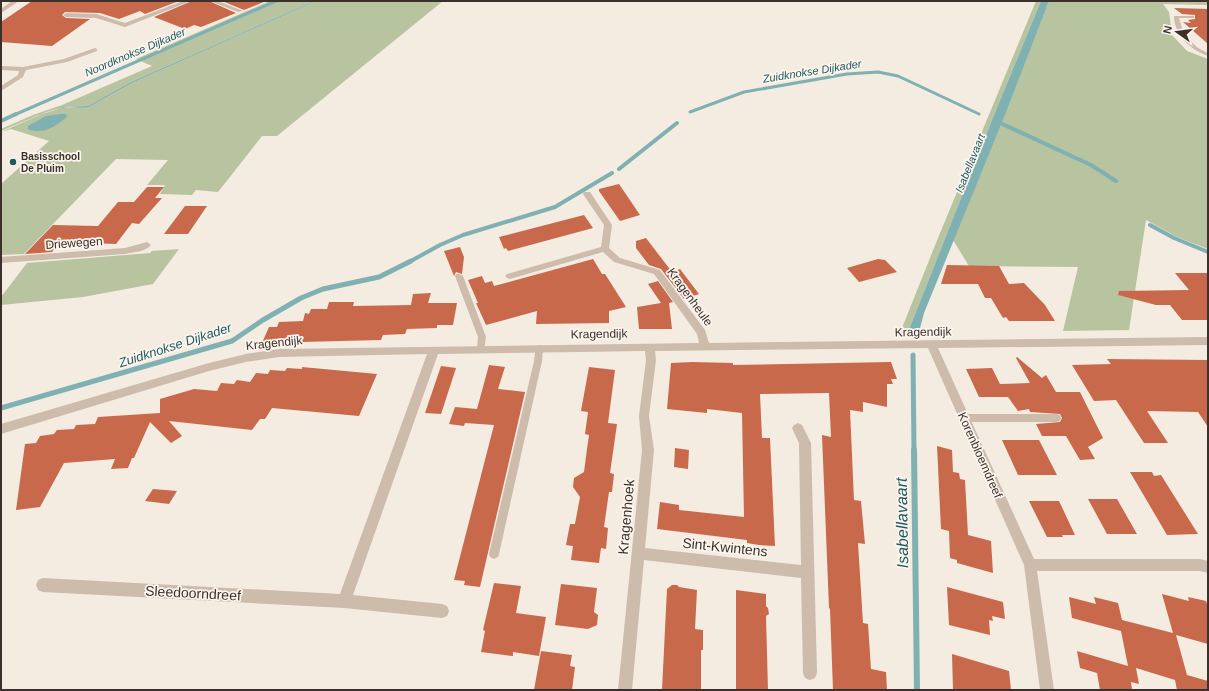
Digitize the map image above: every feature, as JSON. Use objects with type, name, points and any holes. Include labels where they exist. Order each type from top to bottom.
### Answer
[{"type":"street","points":[[1,11],[16,1]]},
{"type":"street","points":[[66,15],[96,16],[125,25],[188,1]]},
{"type":"street","points":[[213,1],[240,11]]},
{"type":"street","points":[[1,68],[23,69],[65,61],[95,50]]},
{"type":"street","points":[[1,89],[21,76],[23,69]]},
{"type":"street","points":[[510,276],[605,249],[605,242],[609,231],[608,225],[587,194]]},
{"type":"street","name":"Driewegen","points":[[1,260],[125,251],[147,246]]},
{"type":"street","name":"Kragenheule","points":[[605,249],[616,260],[657,272],[702,333],[704,346]]},
{"type":"street","name":"Kragendijk","points":[[1,429],[210,367],[246,358],[279,353],[539,348],[1208,341]]},
{"type":"street","name":"Korenbloemdreef","points":[[931,344],[1030,565],[1047,690]]},
{"type":"street","name":"Kragenhoek","points":[[625,690],[648,450],[644,416],[651,360],[650,347]]},
{"type":"street","points":[[344,601],[434,350]]},
{"type":"street","points":[[798,428],[805,443],[810,673]]},
{"type":"street","name":"Sint-Kwintens","points":[[638,553],[807,572]]},
{"type":"street","points":[[1030,565],[1200,565],[1208,567]]},
{"type":"street","name":"Sleedoorndreef","points":[[43,585],[344,601],[442,611]]},
{"type":"lane","points":[[1192,17],[1176,17],[1182,35],[1196,49],[1208,54]]},
{"type":"lane","points":[[459,276],[482,337],[481,350]]},
{"type":"lane","points":[[494,554],[538,361],[539,348]]},
{"type":"lane","points":[[964,418],[1057,418]]},
{"type":"green space","points":[[270,1],[314,1],[131,82],[88,106],[62,107],[1,131],[1,129],[33,115],[62,105],[152,66],[136,59]]},
{"type":"green space","points":[[316,1],[443,1],[277,136],[262,136],[218,192],[196,190],[192,195],[160,194],[165,185],[147,185],[168,160],[116,159],[24,254],[1,255],[1,184],[49,141],[11,129],[1,132],[42,114],[62,108],[89,107],[132,83]]},
{"type":"green space","points":[[1036,1],[1041,1],[908,332],[900,333],[938,238]]},
{"type":"green space","points":[[1049,1],[1208,1],[1208,5],[1163,4],[1169,12],[1172,35],[1187,51],[1208,59],[1208,249],[1177,237],[1146,220],[1129,330],[1063,331],[1078,267],[969,266],[953,240],[1001,125],[1006,127],[1007,124],[1001,122]]},
{"type":"green space","points":[[179,249],[153,284],[83,297],[1,305],[1,297],[27,263],[150,253],[152,251]]},
{"type":"water","points":[[316,1],[132,83],[89,107],[69,107],[50,111],[62,107],[88,106],[131,82]]},
{"type":"water","points":[[1041,1],[1049,1],[1001,125],[924,313],[919,332],[908,332],[994,115]]},
{"type":"water","points":[[66,114],[67,117],[49,129],[34,131],[28,129],[28,126],[46,116]]},
{"type":"building","points":[[32,1],[179,1],[145,14],[140,11],[119,19],[100,13],[65,12],[62,15],[66,18],[90,19],[52,46],[1,42],[1,22]]},
{"type":"building","points":[[192,1],[209,1],[236,13],[201,27],[194,25],[185,29],[154,17]]},
{"type":"building","points":[[222,1],[264,1],[264,2],[244,10]]},
{"type":"building","points":[[1174,8],[1208,9],[1208,44],[1183,22],[1191,23],[1188,20],[1195,19],[1195,15],[1182,14]]},
{"type":"building","points":[[619,184],[640,215],[620,221],[599,191],[599,189]]},
{"type":"building","points":[[147,187],[164,187],[155,198],[162,198],[139,224],[132,223],[116,244],[60,242],[52,252],[25,254],[53,225],[98,226],[118,202],[134,202]]},
{"type":"building","points":[[185,206],[207,206],[188,234],[164,234]]},
{"type":"building","points":[[584,215],[593,228],[508,251],[506,248],[504,249],[499,237]]},
{"type":"building","points":[[646,238],[672,272],[680,269],[699,294],[684,299],[661,269],[649,265],[636,248],[636,241]]},
{"type":"building","points":[[460,247],[464,257],[462,274],[456,272],[454,276],[444,251]]},
{"type":"building","points":[[593,259],[602,274],[605,274],[626,307],[609,311],[609,323],[536,324],[537,311],[486,325],[468,280],[482,276],[485,283],[492,281],[494,286]]},
{"type":"building","points":[[878,259],[885,260],[897,272],[859,282],[847,268]]},
{"type":"building","points":[[947,265],[999,266],[1009,284],[1024,283],[1045,305],[1055,321],[1009,321],[1006,317],[1003,318],[991,298],[985,298],[978,284],[941,284]]},
{"type":"building","points":[[1175,273],[1208,273],[1208,320],[1182,320],[1170,305],[1156,305],[1118,295],[1119,291],[1189,290]]},
{"type":"building","points":[[658,281],[673,302],[669,303],[672,329],[639,329],[637,307],[661,303],[648,284]]},
{"type":"building","points":[[431,293],[428,303],[457,303],[453,325],[437,325],[437,328],[407,329],[405,334],[383,335],[381,340],[262,343],[269,327],[277,327],[279,322],[303,321],[305,313],[309,314],[311,309],[327,309],[329,302],[354,302],[353,306],[411,305],[413,294]]},
{"type":"building","points":[[1017,357],[1042,378],[1046,375],[1056,392],[1080,392],[1103,438],[1088,447],[1095,459],[1080,460],[1066,436],[1042,436],[1036,424],[1060,422],[1062,418],[1060,414],[1030,412],[1029,409],[1018,411],[1008,397],[979,397],[966,369],[992,368],[1000,384],[1030,383],[1016,358]]},
{"type":"building","points":[[1107,359],[1208,360],[1208,427],[1198,412],[1147,411],[1168,443],[1144,443],[1116,400],[1094,401],[1072,365],[1111,364]]},
{"type":"building","points":[[891,362],[897,379],[891,379],[893,384],[887,384],[887,407],[863,402],[863,412],[850,410],[854,500],[861,501],[865,544],[858,543],[863,623],[868,624],[871,669],[886,672],[887,690],[833,690],[822,435],[831,437],[829,393],[760,394],[762,438],[770,438],[775,546],[747,543],[747,540],[657,529],[660,502],[679,505],[679,510],[744,517],[742,413],[707,409],[707,413],[667,409],[671,363],[733,363],[733,365]]},
{"type":"building","points":[[489,365],[505,367],[498,389],[525,392],[480,587],[464,585],[465,581],[454,580],[494,425],[465,423],[464,426],[449,424],[455,407],[477,409]]},
{"type":"building","points":[[441,366],[456,368],[441,414],[425,413]]},
{"type":"building","points":[[302,367],[377,374],[359,416],[272,408],[265,419],[260,419],[252,430],[169,421],[182,436],[171,443],[150,422],[128,468],[111,469],[115,459],[64,463],[40,507],[16,510],[25,444],[36,443],[40,436],[54,434],[57,430],[74,429],[76,425],[95,424],[98,417],[160,413],[160,399],[194,389],[217,391],[221,383],[234,384],[237,380],[250,382],[256,373],[268,374],[270,370],[285,371],[287,368],[302,369]]},
{"type":"building","points":[[589,367],[615,370],[608,423],[617,424],[610,473],[614,474],[612,492],[609,492],[604,527],[608,528],[606,549],[601,548],[599,563],[571,560],[573,546],[566,545],[570,524],[575,524],[580,497],[573,487],[574,478],[584,472],[589,435],[585,434],[588,412],[581,411]]},
{"type":"building","points":[[1002,440],[1039,440],[1057,475],[1018,475]]},
{"type":"building","points":[[937,446],[952,450],[953,472],[959,473],[960,479],[965,480],[968,535],[991,541],[993,573],[957,563],[957,560],[950,558],[949,531],[941,529]]},
{"type":"building","points":[[675,448],[689,450],[688,469],[674,467]]},
{"type":"building","points":[[1130,472],[1152,472],[1154,476],[1161,475],[1198,534],[1167,535]]},
{"type":"building","points":[[153,489],[177,491],[169,504],[145,501]]},
{"type":"building","points":[[1088,499],[1117,499],[1137,534],[1107,534]]},
{"type":"building","points":[[1029,501],[1059,501],[1075,535],[1047,537]]},
{"type":"building","points":[[494,583],[521,586],[516,613],[546,617],[539,656],[513,652],[513,656],[481,652],[485,631],[483,630]]},
{"type":"building","points":[[561,584],[597,588],[594,612],[598,615],[597,625],[588,629],[555,625]]},
{"type":"building","points":[[672,585],[697,590],[695,629],[703,630],[703,650],[701,650],[701,690],[662,690],[667,589]]},
{"type":"building","points":[[947,587],[1003,602],[1005,619],[992,616],[993,621],[989,620],[990,635],[949,625]]},
{"type":"building","points":[[736,590],[766,594],[766,606],[769,614],[766,616],[768,690],[736,690]]},
{"type":"building","points":[[1162,594],[1189,601],[1188,597],[1206,601],[1208,607],[1208,644],[1176,635],[1187,675],[1208,681],[1208,690],[1177,690],[1175,680],[1136,668],[1139,684],[1131,682],[1132,690],[1100,690],[1097,673],[1080,668],[1077,651],[1128,666],[1121,631],[1072,618],[1069,597],[1096,604],[1094,597],[1118,603],[1122,620],[1173,633]]},
{"type":"building","points":[[541,651],[572,655],[570,666],[575,667],[572,690],[534,690]]},
{"type":"building","points":[[952,654],[1009,671],[1011,690],[953,690]]},
{"type":"waterway","name":"Noordknokse Dijkader","points":[[14,115],[276,1]]},
{"type":"waterway","name":"Zuidknokse Dijkader","points":[[690,112],[744,92],[847,74],[878,72],[898,76],[979,114]]},
{"type":"waterway","name":"Noordknokse Dijkader","points":[[1,121],[16,114]]},
{"type":"waterway","points":[[996,121],[1091,165],[1116,181]]},
{"type":"waterway","name":"Zuidknokse Dijkader","points":[[619,169],[677,123]]},
{"type":"waterway","name":"Zuidknokse Dijkader","points":[[409,262],[440,245],[463,235],[555,207],[612,173]]},
{"type":"waterway","points":[[1150,225],[1174,238],[1208,252]]},
{"type":"waterway","name":"Zuidknokse Dijkader","points":[[1,408],[232,341],[263,320],[301,298],[323,289],[379,277],[409,262]]},
{"type":"waterway","name":"Isabellavaart","points":[[913,355],[914,451]]},
{"type":"waterway","name":"Isabellavaart","points":[[914,450],[917,690]]},
{"type":"place","name":"Basisschool De Pluim","points":[[13,162]]}]
